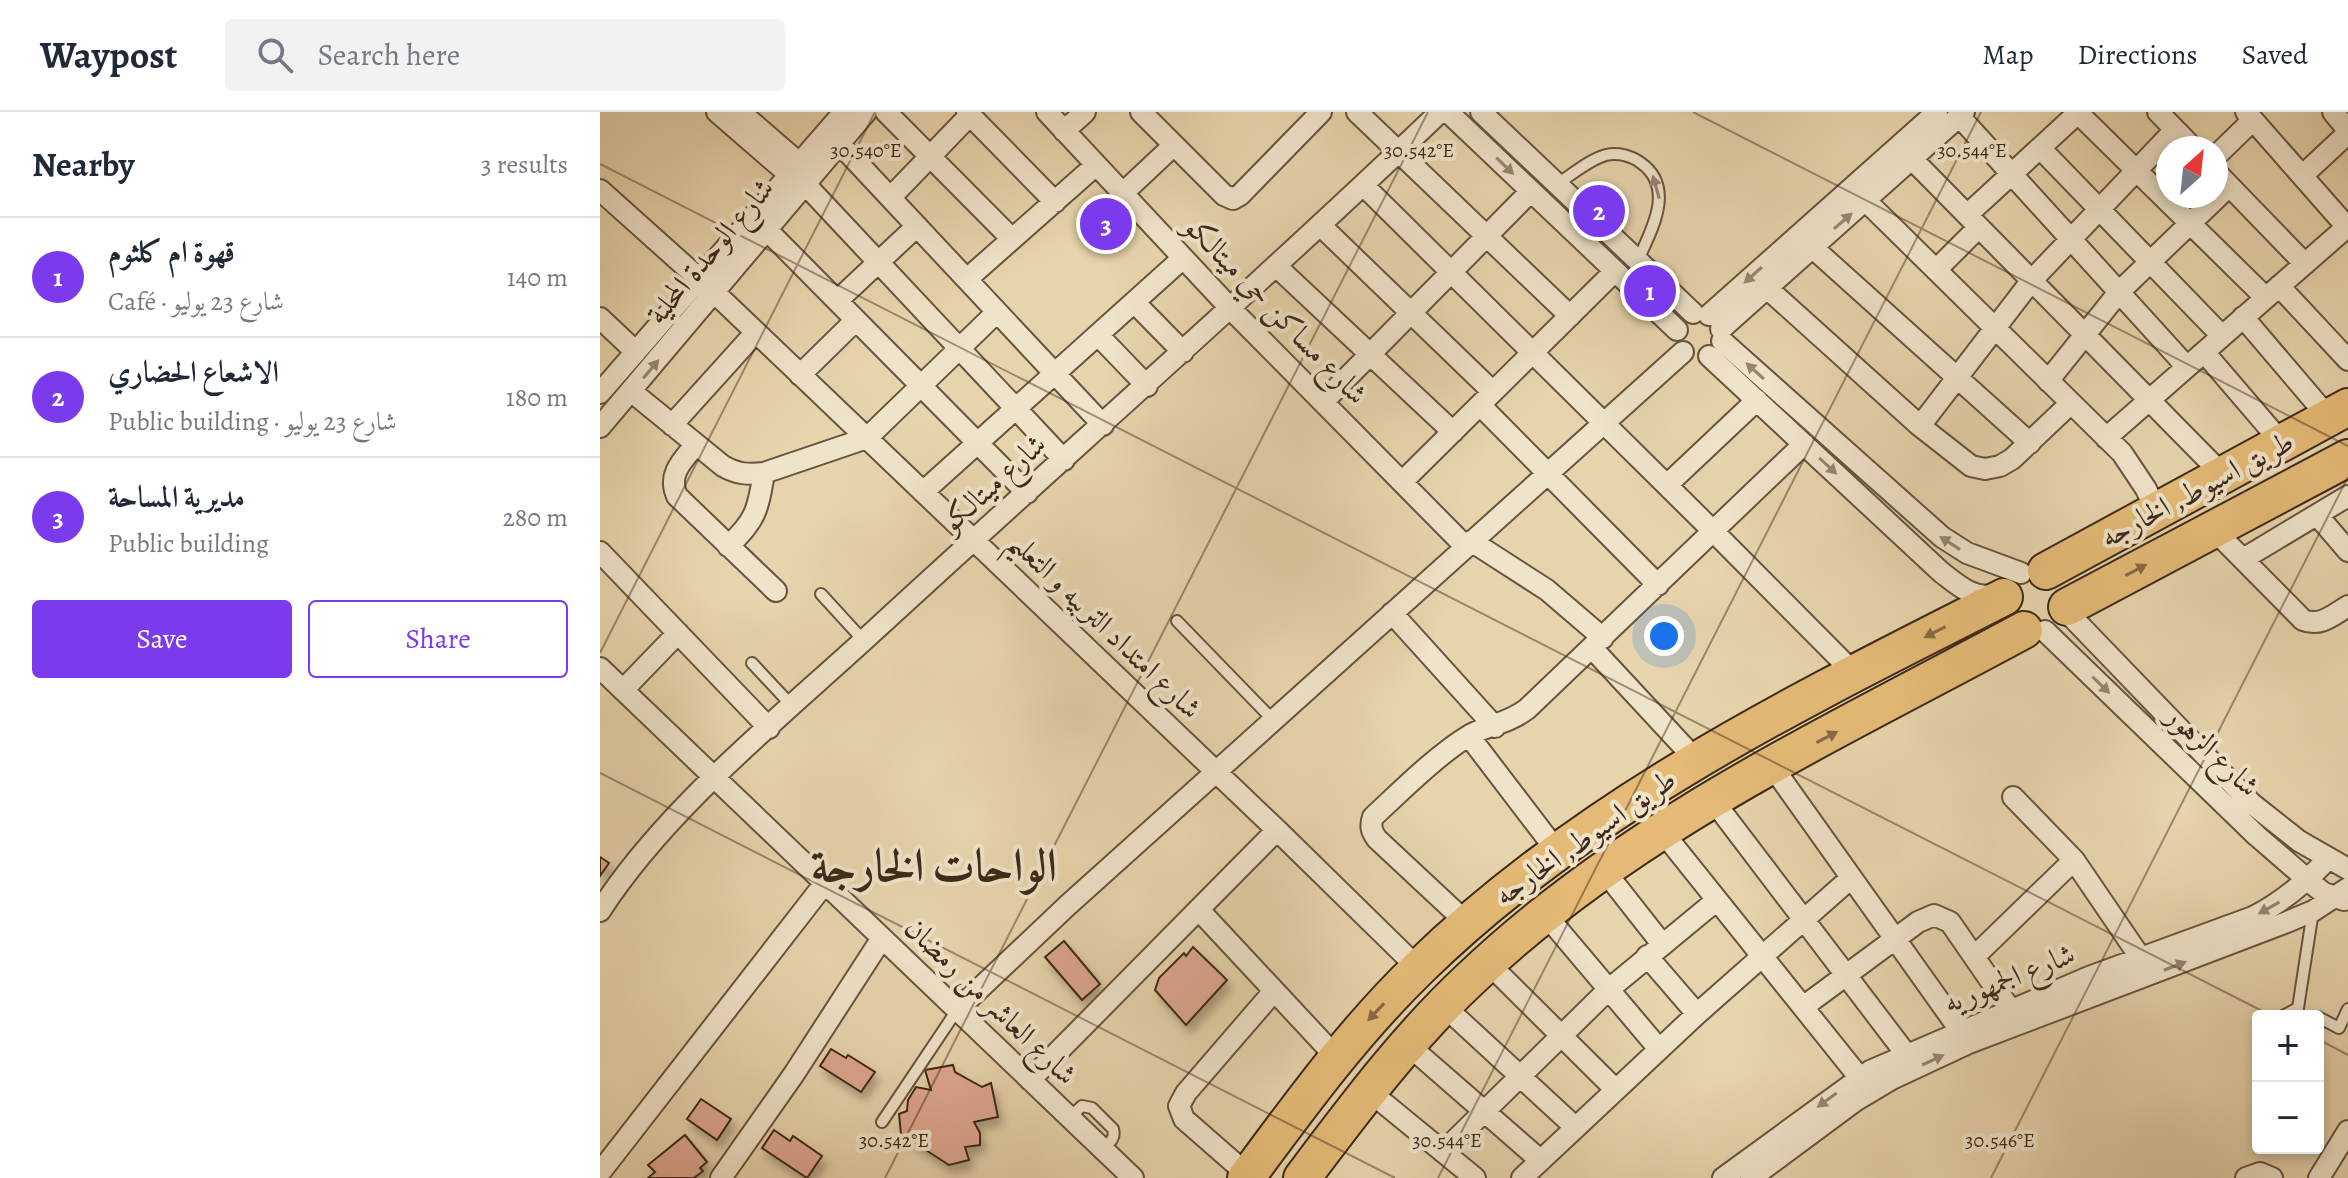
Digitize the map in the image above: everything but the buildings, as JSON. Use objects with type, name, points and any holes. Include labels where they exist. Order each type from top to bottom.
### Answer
[{"type":"highway","name":"طريق اسيوط, الخارجه","points":[[1247,1177],[1336,1057],[1418,968],[1556,850],[1696,760],[2339,412]]},
{"type":"highway","name":"طريق اسيوط, الخارجه","points":[[1302,1178],[1407,1044],[1443,1005],[1487,962],[1603,869],[1712,799],[2348,458]]},
{"type":"highway","points":[[2060,581],[2065,589],[2050,620],[2008,617],[2019,583],[2060,581]]},
{"type":"street","points":[[717,112],[801,176]]},
{"type":"street","points":[[740,112],[1064,460]]},
{"type":"street","name":"شارع الوحدة المحلية","points":[[600,427],[767,230],[844,112]]},
{"type":"street","name":"شارع الوحدة المحلية","points":[[600,393],[699,279],[801,176],[839,143],[866,112]]},
{"type":"street","points":[[886,112],[1012,239]]},
{"type":"street","name":"شارع مساكن حي ميتالكو","points":[[1047,112],[1230,308],[1402,482],[1468,544],[1547,590],[1598,643],[1696,760]]},
{"type":"street","points":[[1064,131],[1085,112]]},
{"type":"street","points":[[1141,112],[1224,195],[1233,199],[1321,112]]},
{"type":"street","points":[[1357,112],[1570,316]]},
{"type":"street","name":"شارع ميتالكو","points":[[600,911],[640,855],[715,778],[973,540],[1147,386],[1440,112]]},
{"type":"street","points":[[1448,112],[1677,330]]},
{"type":"street","points":[[1481,112],[1711,331],[1942,537],[2019,583]]},
{"type":"street","points":[[1937,112],[1711,331],[1696,358],[1683,352],[1679,345],[1677,330],[1680,322],[1711,331],[1757,400],[1959,586],[1973,594],[1989,596],[2019,583]]},
{"type":"street","points":[[2158,112],[2181,136]]},
{"type":"street","points":[[2302,176],[2348,132],[2333,112]]},
{"type":"street","points":[[891,197],[969,114],[1055,202]]},
{"type":"street","points":[[1711,331],[1767,288],[1961,114],[2011,174],[2187,367]]},
{"type":"street","points":[[1936,270],[2011,174],[2070,115],[2136,171],[2190,224],[2348,360]]},
{"type":"street","points":[[2106,438],[2348,227],[2249,116],[2228,141]]},
{"type":"street","points":[[1920,426],[2032,280],[2175,130]]},
{"type":"street","points":[[839,143],[1103,425]]},
{"type":"street","points":[[1123,193],[1173,146]]},
{"type":"street","points":[[2040,148],[2222,336]]},
{"type":"street","points":[[1912,159],[2223,475]]},
{"type":"street","points":[[967,279],[1096,165]]},
{"type":"street","points":[[2228,184],[2305,264]]},
{"type":"street","points":[[1363,185],[1855,674]]},
{"type":"street","name":"شارع امتداد التربيه و التعليم","points":[[600,190],[715,293],[1418,968]]},
{"type":"street","points":[[1323,402],[1531,191]]},
{"type":"street","points":[[1866,201],[2106,438],[2135,470],[2156,511]]},
{"type":"street","points":[[2048,381],[2119,292],[2190,224],[2202,208]]},
{"type":"street","points":[[1320,225],[1411,313],[1487,398],[1547,472],[1658,585]]},
{"type":"street","points":[[837,301],[917,226]]},
{"type":"street","points":[[767,230],[1027,493]]},
{"type":"street","points":[[1813,248],[2030,443]]},
{"type":"street","points":[[923,492],[1183,258]]},
{"type":"street","points":[[1276,266],[1453,432]]},
{"type":"street","points":[[1402,482],[1615,271]]},
{"type":"street","points":[[1767,288],[1920,426],[1958,459],[1971,466],[1985,469],[2012,459],[2071,403]]},
{"type":"street","points":[[1134,302],[1183,352]]},
{"type":"street","points":[[632,392],[735,473],[764,473],[867,438],[997,312]]},
{"type":"street","points":[[2243,317],[2339,412]]},
{"type":"street","points":[[600,318],[636,352]]},
{"type":"street","points":[[800,375],[856,320]]},
{"type":"street","points":[[672,425],[756,332]]},
{"type":"street","points":[[1098,335],[1147,386]]},
{"type":"street","points":[[957,1010],[1068,905],[1683,352]]},
{"type":"street","points":[[2204,352],[2282,443]]},
{"type":"street","points":[[1667,485],[1757,400]]},
{"type":"street","points":[[696,444],[677,468],[673,482],[681,502],[776,591]]},
{"type":"street","points":[[1467,923],[1377,839],[1371,824],[1373,817],[1469,736],[1495,727],[1527,709],[1804,444]]},
{"type":"street","points":[[728,546],[754,518],[764,473]]},
{"type":"street","points":[[2243,559],[2348,496]]},
{"type":"street","points":[[2317,515],[2348,551]]},
{"type":"street","points":[[2213,529],[2303,620],[2316,623],[2348,606]]},
{"type":"street","points":[[600,552],[769,728]]},
{"type":"street","points":[[1392,613],[1495,727]]},
{"type":"street","name":"شارع الزهور","points":[[2050,620],[2251,803],[2299,841],[2348,869]]},
{"type":"street","name":"شارع الزهور","points":[[2050,620],[2257,836],[2324,893],[2344,896]]},
{"type":"street","points":[[623,690],[678,633]]},
{"type":"street","name":"شارع العاشر من رمضان","points":[[600,668],[1133,1178]]},
{"type":"street","points":[[1469,736],[1556,850]]},
{"type":"street","points":[[1772,766],[1964,1037]]},
{"type":"street","points":[[2013,797],[2074,860],[2140,957]]},
{"type":"street","points":[[1712,799],[1906,1054]]},
{"type":"street","points":[[1030,1080],[1277,830]]},
{"type":"street","points":[[1661,830],[1859,1077]]},
{"type":"street","name":"شارع الجمهوريه","points":[[1723,1178],[2010,1009],[2140,957],[2253,917],[2308,880],[2329,858]]},
{"type":"street","points":[[1975,956],[2074,860]]},
{"type":"street","points":[[1603,869],[1697,1014]]},
{"type":"street","points":[[1522,1178],[1697,1014],[1851,878]]},
{"type":"street","points":[[603,1172],[825,883]]},
{"type":"street","name":"شارع الجمهوريه","points":[[1751,1178],[1792,1136],[1859,1077],[1906,1054],[2222,948],[2344,896]]},
{"type":"street","points":[[1443,1152],[1608,990],[1717,900]]},
{"type":"street","points":[[1199,910],[1336,1057]]},
{"type":"street","points":[[1545,914],[1659,1049]]},
{"type":"street","points":[[1803,1007],[1929,916],[1938,916],[1950,922],[2010,1009]]},
{"type":"street","points":[[721,1178],[794,1074],[882,938]]},
{"type":"street","points":[[1487,962],[1615,1089]]},
{"type":"street","points":[[1247,1177],[1184,1119],[1179,1106],[1181,1099],[1274,991]]},
{"type":"street","points":[[1443,1005],[1575,1127]]},
{"type":"street","points":[[1407,1044],[1540,1160]]},
{"type":"street","points":[[1369,1091],[1475,1178]]},
{"type":"street","points":[[2319,1178],[2348,1131]]},
{"type":"street","points":[[2246,1178],[2260,1173],[2272,1178]]},
{"type":"lane","points":[[1557,184],[1606,155],[1635,158],[1647,167],[1660,193],[1659,208],[1638,260]]},
{"type":"lane","points":[[821,594],[864,641]]},
{"type":"lane","points":[[1177,621],[1273,720]]},
{"type":"lane","points":[[752,663],[793,707]]},
{"type":"lane","points":[[2298,1008],[2313,911]]},
{"type":"lane","points":[[2294,1010],[2298,1008]]},
{"type":"lane","points":[[2298,1008],[2302,1010]]},
{"type":"lane","points":[[2324,1021],[2339,1028],[2348,1009]]},
{"type":"lane","points":[[882,1122],[957,1010]]},
{"type":"place","name":"الاشعاع الحضاري","points":[[1599,211]]},
{"type":"place","name":"مديرية المساحة","points":[[1106,224]]},
{"type":"place","name":"قهوة ام كلثوم","points":[[1650,291]]},
{"type":"district","name":"الواحات الخارجة","points":[[934,865]]}]
